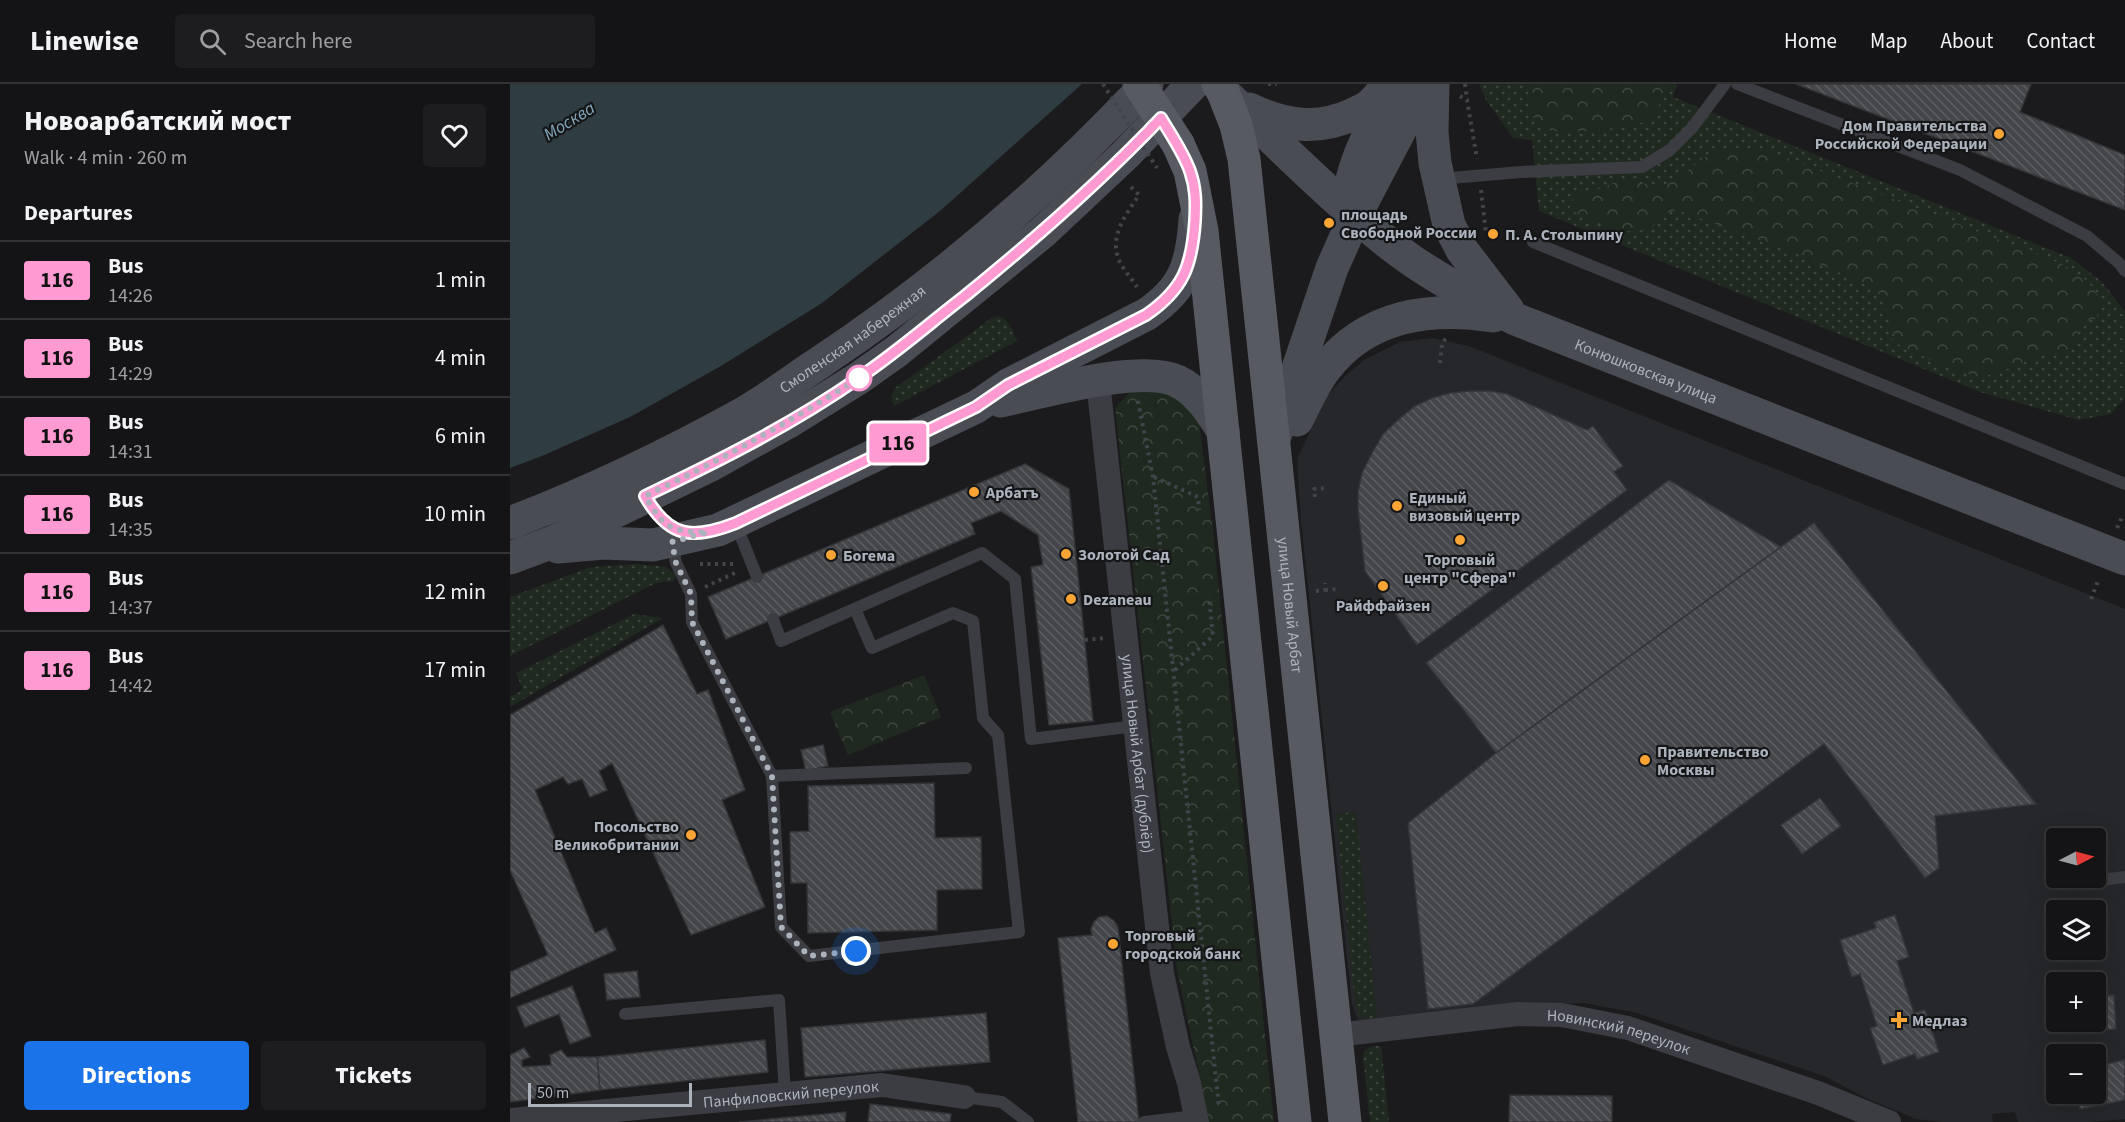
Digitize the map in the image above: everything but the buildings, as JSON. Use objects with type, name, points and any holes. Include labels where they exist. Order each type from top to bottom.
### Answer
[{"type":"main road","points":[[1139,84],[1167,156],[1190,171],[1197,196],[1294,1122]]},
{"type":"main road","name":"Смоленская набережная","points":[[520,555],[639,484],[876,325],[1017,212],[1106,128],[1147,84]]},
{"type":"main road","points":[[1211,87],[1250,110],[1271,118],[1292,124],[1312,125],[1336,123],[1368,107],[1391,84]]},
{"type":"main road","points":[[1352,212],[1350,184],[1391,84]]},
{"type":"main road","points":[[1274,439],[1352,212],[1410,111],[1422,84]]},
{"type":"main road","points":[[1433,84],[1432,132],[1438,179],[1449,225],[1462,250],[1515,319]]},
{"type":"main road","name":"Смоленская набережная","points":[[510,523],[639,484],[709,466],[790,421],[897,351],[1043,232],[1125,155],[1211,87]]},
{"type":"main road","name":"Конюшковская улица","points":[[1211,87],[1352,212],[1399,251],[1447,284],[1515,319],[2125,559]]},
{"type":"main road","name":"улица Новый Арбат","points":[[1211,87],[1236,125],[1244,159],[1345,1122]]},
{"type":"main road","points":[[520,555],[604,543],[653,545],[674,553],[976,407],[1008,385],[1146,315],[1162,304],[1176,290],[1188,269],[1193,246],[1197,196]]},
{"type":"main road","points":[[1279,486],[1295,424],[1324,369],[1343,348],[1372,329],[1402,317],[1463,311],[1515,319]]},
{"type":"main road","points":[[976,407],[1131,375],[1165,376],[1190,389],[1206,405],[1223,431]]},
{"type":"main road","points":[[639,484],[662,522],[673,529],[687,533],[722,528]]},
{"type":"street","name":"улица Новый Арбат (дублёр)","points":[[1098,381],[1162,973],[1196,1119]]},
{"type":"street","name":"Новинский переулок","points":[[1336,1035],[1518,1014],[1562,1015],[1628,1028],[1818,1093],[1889,1122]]},
{"type":"street","name":"Панфиловский переулок","points":[[510,1120],[882,1085],[964,1097]]},
{"type":"lane","points":[[1438,179],[1642,166],[1670,150],[1692,128],[1725,84]]},
{"type":"lane","points":[[1737,84],[1960,170],[2087,236],[2119,263],[2125,271]]},
{"type":"lane","points":[[1533,242],[2125,484]]},
{"type":"lane","points":[[722,528],[752,564],[757,577]]},
{"type":"lane","points":[[674,553],[691,594],[692,622],[772,776],[781,927],[809,956],[1019,932],[998,735],[983,718],[973,621],[953,613],[872,648],[855,609]]},
{"type":"lane","points":[[773,619],[781,641],[982,553],[1015,579],[1031,739],[1135,726]]},
{"type":"lane","points":[[772,776],[966,768]]},
{"type":"lane","points":[[2106,879],[2125,877]]},
{"type":"lane","points":[[625,1014],[779,1000],[785,1094]]},
{"type":"lane","points":[[964,1097],[1002,1102],[1028,1122]]},
{"type":"lane","points":[[1007,1122],[1014,1111]]},
{"type":"lane","points":[[1144,1122],[1196,1119]]},
{"type":"path","points":[[1103,84],[1167,156]]},
{"type":"path","points":[[1103,91],[1109,84]]},
{"type":"path","points":[[1268,84],[1277,84]]},
{"type":"path","points":[[1465,84],[1467,100]]},
{"type":"path","points":[[1131,187],[1140,195],[1121,221],[1115,245],[1121,263],[1137,287]]},
{"type":"path","points":[[1137,394],[1153,477],[1220,1110]]},
{"type":"path","points":[[1153,477],[1197,497],[1199,510]]},
{"type":"path","points":[[1315,497],[1314,489],[1326,488]]},
{"type":"path","points":[[674,553],[752,564]]},
{"type":"path","points":[[691,594],[752,564]]},
{"type":"path","points":[[1325,583],[1325,590]]},
{"type":"path","points":[[1317,598],[1316,591],[1336,589]]},
{"type":"path","points":[[1174,670],[1213,636],[1209,597]]},
{"type":"shaded area","points":[[1432,338],[1469,346],[2125,609],[2125,1119],[2091,1122],[2018,1122],[2015,1112],[1992,1114],[1993,1122],[1942,1122],[1916,1119],[1866,1098],[1824,1076],[1637,1013],[1584,1003],[1516,1005],[1361,1022],[1352,1004],[1301,520],[1297,459],[1327,396],[1364,360],[1400,342]]},
{"type":"green space","points":[[1479,84],[1677,84],[1673,97],[2071,258],[2102,282],[2125,312],[2125,398],[2111,414],[2079,420],[1980,392],[1539,211],[1532,140],[1513,138],[1486,100]]},
{"type":"green space","points":[[1528,84],[1668,84],[1656,110],[1643,122],[1613,128],[1562,132],[1546,127],[1532,116]]},
{"type":"green space","points":[[1731,148],[1760,149],[1774,153],[2062,264],[2092,286],[2102,307],[2095,319],[2080,323],[2070,351],[2038,356],[1986,376],[1971,375],[1893,342],[1887,311],[1880,296],[1869,286],[1797,254],[1677,210],[1663,215],[1650,228],[1630,231],[1608,227],[1569,209],[1574,194],[1625,180],[1654,186],[1666,184],[1683,175],[1710,154]]},
{"type":"green space","points":[[998,316],[1008,323],[1017,341],[894,406],[891,397],[895,388]]},
{"type":"green space","points":[[1142,388],[1179,393],[1199,422],[1213,532],[1274,1122],[1209,1122],[1177,969],[1115,408],[1128,394]]},
{"type":"green space","points":[[637,564],[666,567],[676,575],[674,581],[656,583],[510,656],[510,597],[591,567]]},
{"type":"green space","points":[[634,614],[663,618],[510,707],[510,697],[523,690],[516,673]]},
{"type":"green space","points":[[924,675],[941,717],[848,755],[830,712]]},
{"type":"green space","points":[[1356,812],[1377,1018],[1368,1019],[1360,1016],[1355,1004],[1336,814]]},
{"type":"green space","points":[[1371,1046],[1381,1046],[1389,1122],[1370,1122],[1363,1056],[1364,1051]]},
{"type":"water","name":"Москва","points":[[510,84],[1082,84],[940,211],[822,303],[721,366],[630,417],[510,468]]},
{"type":"bus line","name":"116","points":[[1161,118],[1178,144],[1190,171],[1197,196],[1193,246],[1188,269],[1176,290],[1162,304],[1146,315],[1008,385],[976,407],[736,523],[718,530],[687,533],[673,529],[662,522],[645,496],[709,466],[790,421],[897,351],[1043,232],[1161,118]]},
{"type":"place","name":"Дом Правительства Российской Федерации","points":[[1999,134]]},
{"type":"place","name":"площадь Свободной России","points":[[1329,223]]},
{"type":"place","name":"П. А. Столыпину","points":[[1493,234]]},
{"type":"place","name":"Арбатъ","points":[[974,492]]},
{"type":"place","name":"Единый визовый центр","points":[[1397,506]]},
{"type":"place","name":"Торговый центр \"Сфера\"","points":[[1460,540]]},
{"type":"place","name":"Золотой Сад","points":[[1066,554]]},
{"type":"place","name":"Богема","points":[[831,555]]},
{"type":"place","name":"Райффайзен","points":[[1383,586]]},
{"type":"place","name":"Dezaneau","points":[[1071,599]]},
{"type":"place","name":"Правительство Москвы","points":[[1645,760]]},
{"type":"place","name":"Посольство Великобритании","points":[[691,835]]},
{"type":"place","name":"Торговый городской банк","points":[[1113,944]]},
{"type":"place","name":"Медлаз","points":[[1899,1020]]},
{"type":"route","points":[[856,951],[809,956],[781,927],[772,776],[692,622],[691,594],[676,563],[672,542],[708,532],[687,533],[673,529],[662,522],[645,496],[709,466],[790,421],[859,378]]}]
